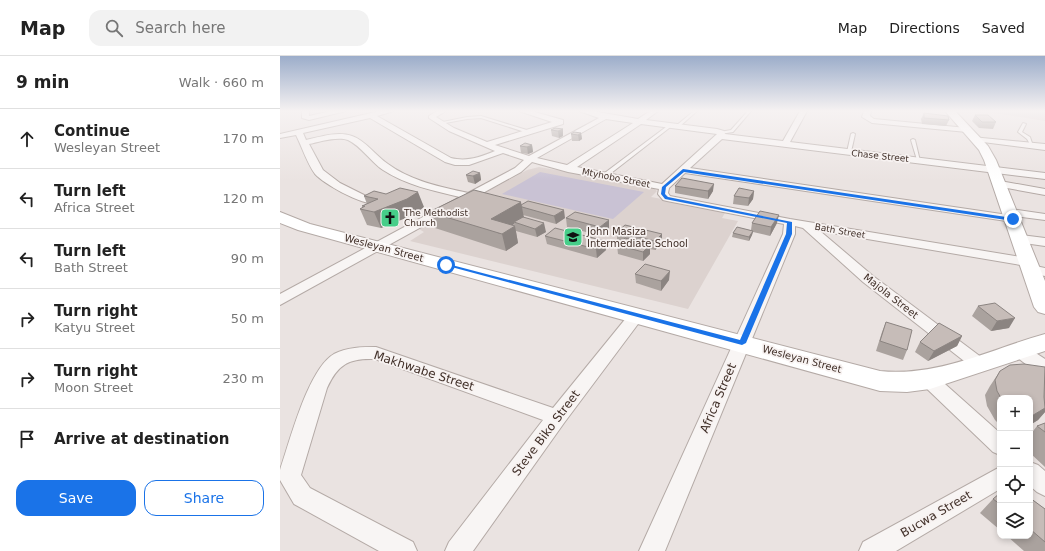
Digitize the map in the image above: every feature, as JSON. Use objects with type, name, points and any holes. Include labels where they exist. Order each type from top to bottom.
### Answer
[{"type":"street","points":[[299,134],[319,172],[336,185],[368,201],[380,201],[396,197]]},
{"type":"street","points":[[403,134],[448,160],[456,163],[465,164],[477,161],[502,151]]},
{"type":"street","name":"Mtyhobo Street","points":[[463,134],[502,151],[568,169],[664,187]]},
{"type":"street","points":[[487,145],[522,134]]},
{"type":"street","points":[[280,300],[466,196],[518,170],[531,158],[573,134]]},
{"type":"street","name":"Mtyhobo Street","points":[[568,169],[621,134]]},
{"type":"street","points":[[664,187],[720,134]]},
{"type":"street","name":"Chase Street","points":[[721,134],[784,144],[1045,176]]},
{"type":"street","points":[[784,144],[790,134]]},
{"type":"street","points":[[971,134],[984,149],[1000,184],[1034,268],[1045,307]]},
{"type":"street","points":[[972,134],[1045,147]]},
{"type":"street","points":[[304,143],[342,137],[352,138],[372,157],[387,168],[425,186],[466,196]]},
{"type":"street","points":[[683,170],[1012,216],[1045,217]]},
{"type":"street","points":[[1000,184],[1045,192]]},
{"type":"street","points":[[410,191],[425,186]]},
{"type":"street","name":"Bath Street","points":[[664,187],[663,194],[667,198],[1034,268]]},
{"type":"street","name":"Wesleyan Street","points":[[280,217],[304,227],[636,316],[900,384],[930,380],[1022,352],[1045,342]]},
{"type":"street","name":"Africa Street","points":[[652,551],[789,234],[798,223]]},
{"type":"street","name":"Majola Street","points":[[798,223],[979,364]]},
{"type":"street","points":[[1021,239],[1045,242]]},
{"type":"street","name":"Steve Biko Street","points":[[458,551],[636,316]]},
{"type":"street","name":"Makhwabe Street","points":[[404,551],[302,496],[290,477],[318,388],[331,364],[348,355],[359,352],[376,353],[558,417]]},
{"type":"street","points":[[1022,352],[1045,368]]},
{"type":"street","points":[[930,380],[997,443]]},
{"type":"street","points":[[1033,475],[1045,485]]},
{"type":"street","name":"Bucwa Street","points":[[872,551],[997,479]]},
{"type":"lane","points":[[604,176],[663,134]]},
{"type":"lane","points":[[849,152],[853,134]]},
{"type":"lane","points":[[1023,134],[1029,138],[1032,145]]},
{"type":"lane","points":[[913,140],[919,160]]},
{"type":"shaded area","name":"John Masiza Intermediate School","points":[[539,167],[651,186],[657,191],[651,197],[726,211],[722,218],[738,221],[688,309],[410,241],[424,232],[419,229],[527,170]]},
{"type":"shaded area","points":[[540,172],[644,192],[613,219],[502,194]]},
{"type":"building","points":[[525,143],[532,145],[527,147],[520,146]]},
{"type":"building","points":[[473,171],[480,173],[473,176],[466,175]]},
{"type":"building","points":[[682,178],[714,184],[708,191],[675,186]]},
{"type":"building","points":[[400,188],[418,192],[407,199],[374,212],[360,209],[365,206],[362,206],[378,199],[364,196],[374,191],[386,194]]},
{"type":"building","points":[[739,188],[754,191],[749,198],[734,196]]},
{"type":"building","points":[[474,190],[521,202],[491,219],[515,226],[502,234],[429,212]]},
{"type":"building","points":[[528,201],[564,210],[554,216],[522,207],[521,205]]},
{"type":"building","points":[[760,211],[779,215],[771,227],[752,223]]},
{"type":"building","points":[[575,212],[609,220],[600,227],[566,218]]},
{"type":"building","points":[[523,217],[544,223],[535,229],[514,222]]},
{"type":"building","points":[[625,225],[662,234],[655,241],[617,232]]},
{"type":"building","points":[[737,227],[753,231],[749,237],[733,233]]},
{"type":"building","points":[[555,228],[605,241],[596,249],[545,236]]},
{"type":"building","points":[[625,238],[650,245],[643,252],[617,245]]},
{"type":"building","points":[[645,264],[670,271],[661,281],[635,274]]},
{"type":"building","points":[[995,303],[1015,318],[997,321],[978,306]]},
{"type":"building","points":[[886,322],[912,330],[907,350],[880,341]]},
{"type":"building","points":[[939,323],[962,336],[934,351],[920,342]]},
{"type":"building","points":[[1024,364],[1045,367],[1045,408],[1033,415],[1033,395],[999,395],[995,380],[1000,371],[1010,365]]},
{"type":"building","points":[[1045,423],[1045,432],[1037,426]]},
{"type":"building","points":[[997,496],[997,502],[993,499]]},
{"type":"building","points":[[1033,500],[1045,509],[1045,542],[1033,532]]},
{"type":"place","name":"The Methodist Church","points":[[390,218]]},
{"type":"place","name":"John Masiza Intermediate School","points":[[573,237]]},
{"type":"route","points":[[446,265],[742,343],[789,234],[790,222],[667,198],[663,194],[664,187],[683,170],[1013,219]]}]
